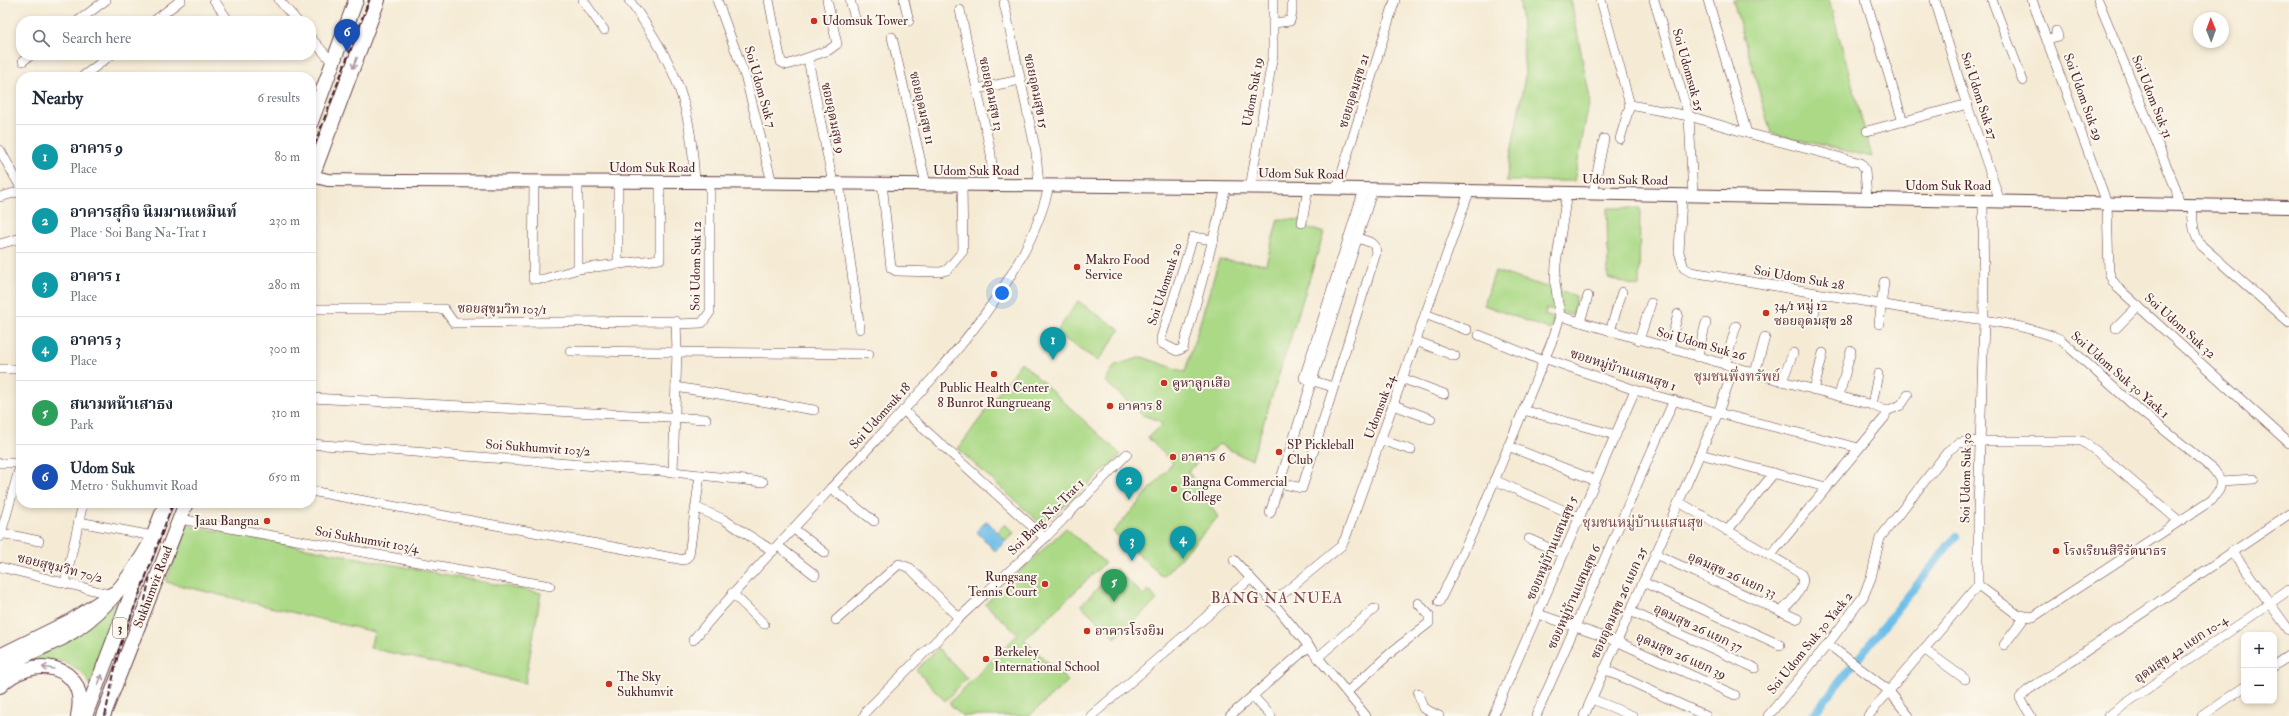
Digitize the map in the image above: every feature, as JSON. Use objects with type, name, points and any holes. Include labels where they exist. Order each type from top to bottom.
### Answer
[{"type":"highway","points":[[0,657],[71,622],[113,595]]},
{"type":"main road","points":[[316,108],[356,0]]},
{"type":"main road","points":[[316,164],[378,0]]},
{"type":"main road","name":"Udom Suk Road","points":[[316,178],[328,180],[1308,188],[2289,207]]},
{"type":"main road","name":"Sukhumvit Road","points":[[85,716],[164,508]]},
{"type":"main road","name":"Sukhumvit Road","points":[[103,716],[184,508]]},
{"type":"main road","points":[[3,678],[18,660],[76,630],[100,611],[134,571],[154,534]]},
{"type":"main road","points":[[3,678],[27,668],[43,667],[61,671],[73,679],[79,691],[78,716]]},
{"type":"main road","points":[[109,700],[110,716]]},
{"type":"street","points":[[85,16],[106,0]]},
{"type":"street","points":[[160,16],[181,0]]},
{"type":"street","points":[[214,0],[225,16]]},
{"type":"street","points":[[279,0],[293,16]]},
{"type":"street","points":[[583,0],[604,30]]},
{"type":"street","points":[[629,0],[648,27],[680,90],[694,150],[695,182]]},
{"type":"street","name":"Soi Udom Suk 7","points":[[717,0],[746,79],[772,183]]},
{"type":"street","points":[[769,0],[783,64],[808,59],[835,48],[837,44],[826,0]]},
{"type":"street","points":[[850,0],[855,18]]},
{"type":"street","points":[[904,0],[909,21]]},
{"type":"street","name":"Udom Suk 19","points":[[1250,188],[1273,55],[1273,0]]},
{"type":"street","points":[[1274,23],[1290,21],[1292,13],[1292,0]]},
{"type":"street","name":"ซอยอุดมสุข 21","points":[[1337,189],[1395,0]]},
{"type":"street","points":[[1601,0],[1630,105],[1620,139]]},
{"type":"street","name":"Soi Udomsuk 25","points":[[1654,0],[1689,116],[1687,196]]},
{"type":"street","points":[[1708,0],[1747,134]]},
{"type":"street","points":[[1866,0],[1903,122]]},
{"type":"street","name":"Soi Udom Suk 27","points":[[1935,0],[2000,201]]},
{"type":"street","points":[[1992,0],[2023,81]]},
{"type":"street","name":"Soi Udom Suk 29","points":[[2032,0],[2048,39],[2107,203]]},
{"type":"street","name":"Soi Udom Suk 31","points":[[2098,0],[2176,188],[2180,204]]},
{"type":"street","name":"ซอยอุดมสุข 15","points":[[1004,3],[1044,185]]},
{"type":"street","name":"ซอยอุดมสุข 13","points":[[960,10],[991,154],[993,185]]},
{"type":"street","points":[[2048,39],[2058,36],[2056,31]]},
{"type":"street","name":"ซอยอุดมสุข 11","points":[[892,37],[926,184]]},
{"type":"street","points":[[316,44],[332,63]]},
{"type":"street","name":"ซอยอุดมสุข 9","points":[[808,59],[836,183],[860,329]]},
{"type":"street","points":[[89,72],[104,60]]},
{"type":"street","points":[[977,89],[1020,80]]},
{"type":"street","points":[[1867,131],[1968,104]]},
{"type":"street","points":[[1630,105],[1689,116],[1747,134],[1861,163],[1865,170],[1867,200]]},
{"type":"street","points":[[1593,194],[1604,139]]},
{"type":"street","points":[[0,150],[16,179]]},
{"type":"street","points":[[534,182],[533,279],[544,279],[578,269],[660,259],[660,182]]},
{"type":"street","points":[[578,182],[578,269]]},
{"type":"street","points":[[618,182],[618,264]]},
{"type":"street","name":"Soi Udom Suk 12","points":[[676,322],[702,323],[710,312],[710,182]]},
{"type":"street","points":[[882,184],[891,268],[896,271],[940,272],[947,270],[963,251],[962,185]]},
{"type":"street","name":"Soi Udomsuk 18","points":[[693,640],[732,593],[794,529],[903,410],[969,335],[1003,287],[1026,245],[1046,197],[1044,185]]},
{"type":"street","name":"Soi Udomsuk 20","points":[[1214,240],[1193,237],[1161,338],[1161,343],[1164,346],[1177,351],[1183,348],[1214,240],[1226,187]]},
{"type":"street","points":[[1302,223],[1308,188]]},
{"type":"street","points":[[1333,387],[1304,378],[1356,234],[1369,189]]},
{"type":"street","points":[[0,196],[16,192]]},
{"type":"street","name":"Udomsuk 24","points":[[1272,603],[1341,546],[1345,539],[1404,379],[1425,314],[1469,192]]},
{"type":"street","points":[[1439,602],[1524,410],[1560,316],[1555,282],[1556,264],[1567,193]]},
{"type":"street","name":"Soi Udom Suk 28","points":[[1687,196],[1679,252],[1684,268],[1691,272],[1818,295],[1984,321]]},
{"type":"street","name":"Soi Udom Suk 30","points":[[1978,585],[1980,441],[1984,321],[1983,201]]},
{"type":"street","name":"Soi Udom Suk 32","points":[[2107,203],[2109,272],[2112,280],[2138,306],[2289,443]]},
{"type":"street","points":[[2192,205],[2194,231],[2196,238],[2202,246],[2289,323]]},
{"type":"street","points":[[1280,483],[1302,488],[1376,253],[1375,246],[1372,243],[1356,234]]},
{"type":"street","points":[[0,244],[16,239]]},
{"type":"street","points":[[1879,324],[1883,304],[1884,282]]},
{"type":"street","points":[[1610,331],[1622,292]]},
{"type":"street","points":[[1814,314],[1818,295]]},
{"type":"street","points":[[1580,322],[1588,296]]},
{"type":"street","points":[[1639,340],[1650,303]]},
{"type":"street","points":[[2116,328],[2138,306]]},
{"type":"street","name":"ซอยสุขุมวิท 103/1","points":[[316,309],[444,309],[454,323],[676,322]]},
{"type":"street","points":[[1425,314],[1467,330]]},
{"type":"street","points":[[1669,349],[1678,314]]},
{"type":"street","name":"Soi Udom Suk 26","points":[[1560,316],[1734,368],[1872,405],[1884,410]]},
{"type":"street","name":"Soi Udom Suk 30 Yaek 1","points":[[1984,321],[2045,333],[2060,340],[2132,404],[2214,470],[2221,481]]},
{"type":"street","points":[[673,472],[677,352],[676,322]]},
{"type":"street","points":[[1697,357],[1706,323]]},
{"type":"street","points":[[1725,365],[1736,326]]},
{"type":"street","name":"ซอยหมู่บ้านแสนสุข 1","points":[[1479,335],[1635,390],[1718,413],[1859,448]]},
{"type":"street","points":[[1754,373],[1765,337]]},
{"type":"street","points":[[1416,340],[1455,356]]},
{"type":"street","points":[[570,351],[869,354]]},
{"type":"street","points":[[1839,396],[1851,351]]},
{"type":"street","points":[[1782,381],[1793,353]]},
{"type":"street","points":[[1814,390],[1823,353]]},
{"type":"street","name":"ซอยอุดมสุข 26 แยก 25","points":[[1584,716],[1718,413],[1734,368]]},
{"type":"street","points":[[0,369],[16,369]]},
{"type":"street","points":[[1872,405],[1878,374]]},
{"type":"street","points":[[1404,379],[1444,394]]},
{"type":"street","points":[[1270,513],[1313,381]]},
{"type":"street","points":[[676,387],[814,410]]},
{"type":"street","name":"ซอยหมู่บ้านแสนสุข 5","points":[[1493,716],[1538,614],[1594,480],[1616,435],[1635,390]]},
{"type":"street","points":[[1770,556],[1885,417],[1884,410],[1901,405],[1908,395]]},
{"type":"street","points":[[316,398],[675,416],[706,419]]},
{"type":"street","name":"ซอยหมู่บ้านแสนสุข 6","points":[[1536,716],[1674,400]]},
{"type":"street","points":[[1394,405],[1431,419]]},
{"type":"street","points":[[903,410],[1045,538]]},
{"type":"street","points":[[1524,410],[1616,435]]},
{"type":"street","points":[[1381,440],[1411,450]]},
{"type":"street","name":"Soi Udom Suk 30 Yaek 2","points":[[1768,716],[1828,644],[1867,590],[1877,547],[1885,531],[1949,450],[1960,443],[1980,441],[2082,440],[2100,453],[2179,521]]},
{"type":"street","name":"Soi Sukhumvit 103/2","points":[[316,444],[673,472],[763,482]]},
{"type":"street","points":[[1508,446],[1594,480]]},
{"type":"street","name":"Soi Bang Na-Trat 1","points":[[864,716],[867,710],[959,618],[1045,538],[1126,454]]},
{"type":"street","points":[[1700,454],[1826,487]]},
{"type":"street","points":[[0,463],[16,463]]},
{"type":"street","points":[[1727,531],[1774,473]]},
{"type":"street","points":[[316,492],[684,560],[689,555],[697,508],[700,475]]},
{"type":"street","points":[[1868,716],[1888,690],[1978,585],[2011,610],[2025,618],[2033,618],[2212,500],[2219,490],[2221,481],[2254,479]]},
{"type":"street","points":[[1494,480],[1579,517]]},
{"type":"street","points":[[16,481],[1,535],[39,541]]},
{"type":"street","points":[[831,488],[874,521]]},
{"type":"street","points":[[1679,502],[1800,574],[1803,580],[1802,586],[1781,612]]},
{"type":"street","points":[[65,583],[82,508]]},
{"type":"street","points":[[697,508],[724,519],[776,548],[815,576]]},
{"type":"street","points":[[2031,716],[2020,698],[2024,693],[2232,551],[2289,514]]},
{"type":"street","points":[[79,522],[154,534]]},
{"type":"street","name":"Soi Sukhumvit 103/4","points":[[177,525],[550,586]]},
{"type":"street","points":[[794,529],[825,553]]},
{"type":"street","points":[[1529,539],[1563,554]]},
{"type":"street","points":[[2232,551],[2289,630]]},
{"type":"street","name":"อุดมสุข 26 แยก 33","points":[[1655,554],[1798,619]]},
{"type":"street","points":[[1234,560],[1272,603],[1366,716]]},
{"type":"street","points":[[836,620],[899,564],[910,568],[959,618]]},
{"type":"street","name":"ซอยสุขุมวิท 70/2","points":[[0,566],[113,595]]},
{"type":"street","points":[[1091,716],[1250,579]]},
{"type":"street","points":[[1643,582],[1780,645]]},
{"type":"street","name":"อุดมสุข 42 แยก 10-4","points":[[2108,716],[2289,590]]},
{"type":"street","points":[[732,593],[764,624]]},
{"type":"street","points":[[1347,692],[1394,650],[1429,623],[1429,615],[1418,603]]},
{"type":"street","points":[[1317,658],[1374,609]]},
{"type":"street","name":"อุดมสุข 26 แยก 37","points":[[1630,611],[1755,668]]},
{"type":"street","name":"อุดมสุข 26 แยก 39","points":[[1538,614],[1575,629],[1616,642],[1735,695]]},
{"type":"street","points":[[2004,646],[2025,618]]},
{"type":"street","points":[[1828,644],[1888,690],[1909,716]]},
{"type":"street","points":[[1230,716],[1308,647]]},
{"type":"street","points":[[1924,649],[1965,679]]},
{"type":"street","points":[[2277,664],[2288,658]]},
{"type":"street","points":[[1604,669],[1706,716]]},
{"type":"street","points":[[2202,716],[2241,689]]},
{"type":"street","points":[[1418,693],[1423,708],[1439,716]]},
{"type":"street","points":[[1253,696],[1271,716]]},
{"type":"street","points":[[1592,699],[1634,716]]},
{"type":"green space","points":[[1520,0],[1571,0],[1590,99],[1574,181],[1506,181],[1525,76]]},
{"type":"green space","points":[[1733,0],[1829,0],[1872,157],[1771,133]]},
{"type":"green space","points":[[1607,208],[1640,208],[1639,287],[1608,278]]},
{"type":"green space","points":[[1278,219],[1305,220],[1303,226],[1324,233],[1252,459],[1244,457],[1219,444],[1188,471],[1218,517],[1163,577],[1113,532],[1173,463],[1148,438],[1162,425],[1158,420],[1142,415],[1105,381],[1115,365],[1142,357],[1185,372],[1219,260],[1266,264]]},
{"type":"green space","points":[[1495,271],[1576,296],[1573,315],[1547,308],[1544,315],[1553,318],[1551,330],[1484,305]]},
{"type":"green space","points":[[1078,301],[1120,330],[1098,361],[1056,333]]},
{"type":"green space","points":[[1021,362],[1121,455],[1046,522],[1040,523],[958,449]]},
{"type":"green space","points":[[1005,524],[1014,533],[995,551],[987,542]]},
{"type":"green space","points":[[186,525],[541,593],[525,683],[370,648],[374,632],[166,582]]},
{"type":"green space","points":[[1066,528],[1105,563],[1024,640],[1068,681],[1029,716],[962,716],[949,703],[1018,634],[985,604]]},
{"type":"green space","points":[[1116,569],[1143,595],[1149,590],[1157,600],[1115,638],[1081,605]]},
{"type":"green space","points":[[117,601],[121,601],[124,606],[103,644],[91,686],[86,677],[80,671],[64,662],[55,660],[27,661]]},
{"type":"green space","points":[[938,648],[967,678],[945,701],[916,670]]},
{"type":"water","points":[[987,521],[1006,541],[995,551],[976,531]]},
{"type":"waterway","points":[[1812,716],[1956,536]]},
{"type":"railway","points":[[316,141],[369,0]]},
{"type":"railway","points":[[105,716],[119,649],[171,508]]},
{"type":"railway","points":[[143,610],[150,576]]},
{"type":"place","name":"Udomsuk Tower","points":[[814,21]]},
{"type":"place","name":"Udom Suk","points":[[347,52]]},
{"type":"place","name":"Makro Food Service","points":[[1077,267]]},
{"type":"place","name":"34/1 หมู่ 12 ซอยอุดมสุข 28","points":[[1766,313]]},
{"type":"place","name":"อาคาร 9","points":[[1053,360]]},
{"type":"place","name":"Public Health Center 8 Bunrot Rungrueang","points":[[994,374]]},
{"type":"place","name":"คูหาลูกเสือ","points":[[1164,383]]},
{"type":"place","name":"อาคาร 8","points":[[1110,406]]},
{"type":"place","name":"SP Pickleball Club","points":[[1279,452]]},
{"type":"place","name":"อาคาร 6","points":[[1173,457]]},
{"type":"place","name":"Bangna Commercial College","points":[[1174,489]]},
{"type":"place","name":"อาคารสุกิจ นิมมานเหมินท์","points":[[1129,500]]},
{"type":"place","name":"Jaau Bangna","points":[[267,521]]},
{"type":"place","name":"โรงเรียนสิริรัตนาธร","points":[[2056,551]]},
{"type":"place","name":"อาคาร 3","points":[[1183,559]]},
{"type":"place","name":"อาคาร 1","points":[[1132,561]]},
{"type":"place","name":"Rungsang Tennis Court","points":[[1045,584]]},
{"type":"place","name":"สนามหน้าเสาธง","points":[[1114,602]]},
{"type":"place","name":"อาคารโรงยิม","points":[[1087,631]]},
{"type":"place","name":"Berkeley International School","points":[[986,659]]},
{"type":"place","name":"The Sky Sukhumvit","points":[[609,684]]},
{"type":"district","name":"ชุมชนพึ่งทรัพย์","points":[[1737,376]]},
{"type":"district","name":"ชุมชนหมู่บ้านแสนสุข","points":[[1643,522]]},
{"type":"district","name":"BANG NA NUEA","points":[[1277,598]]}]
